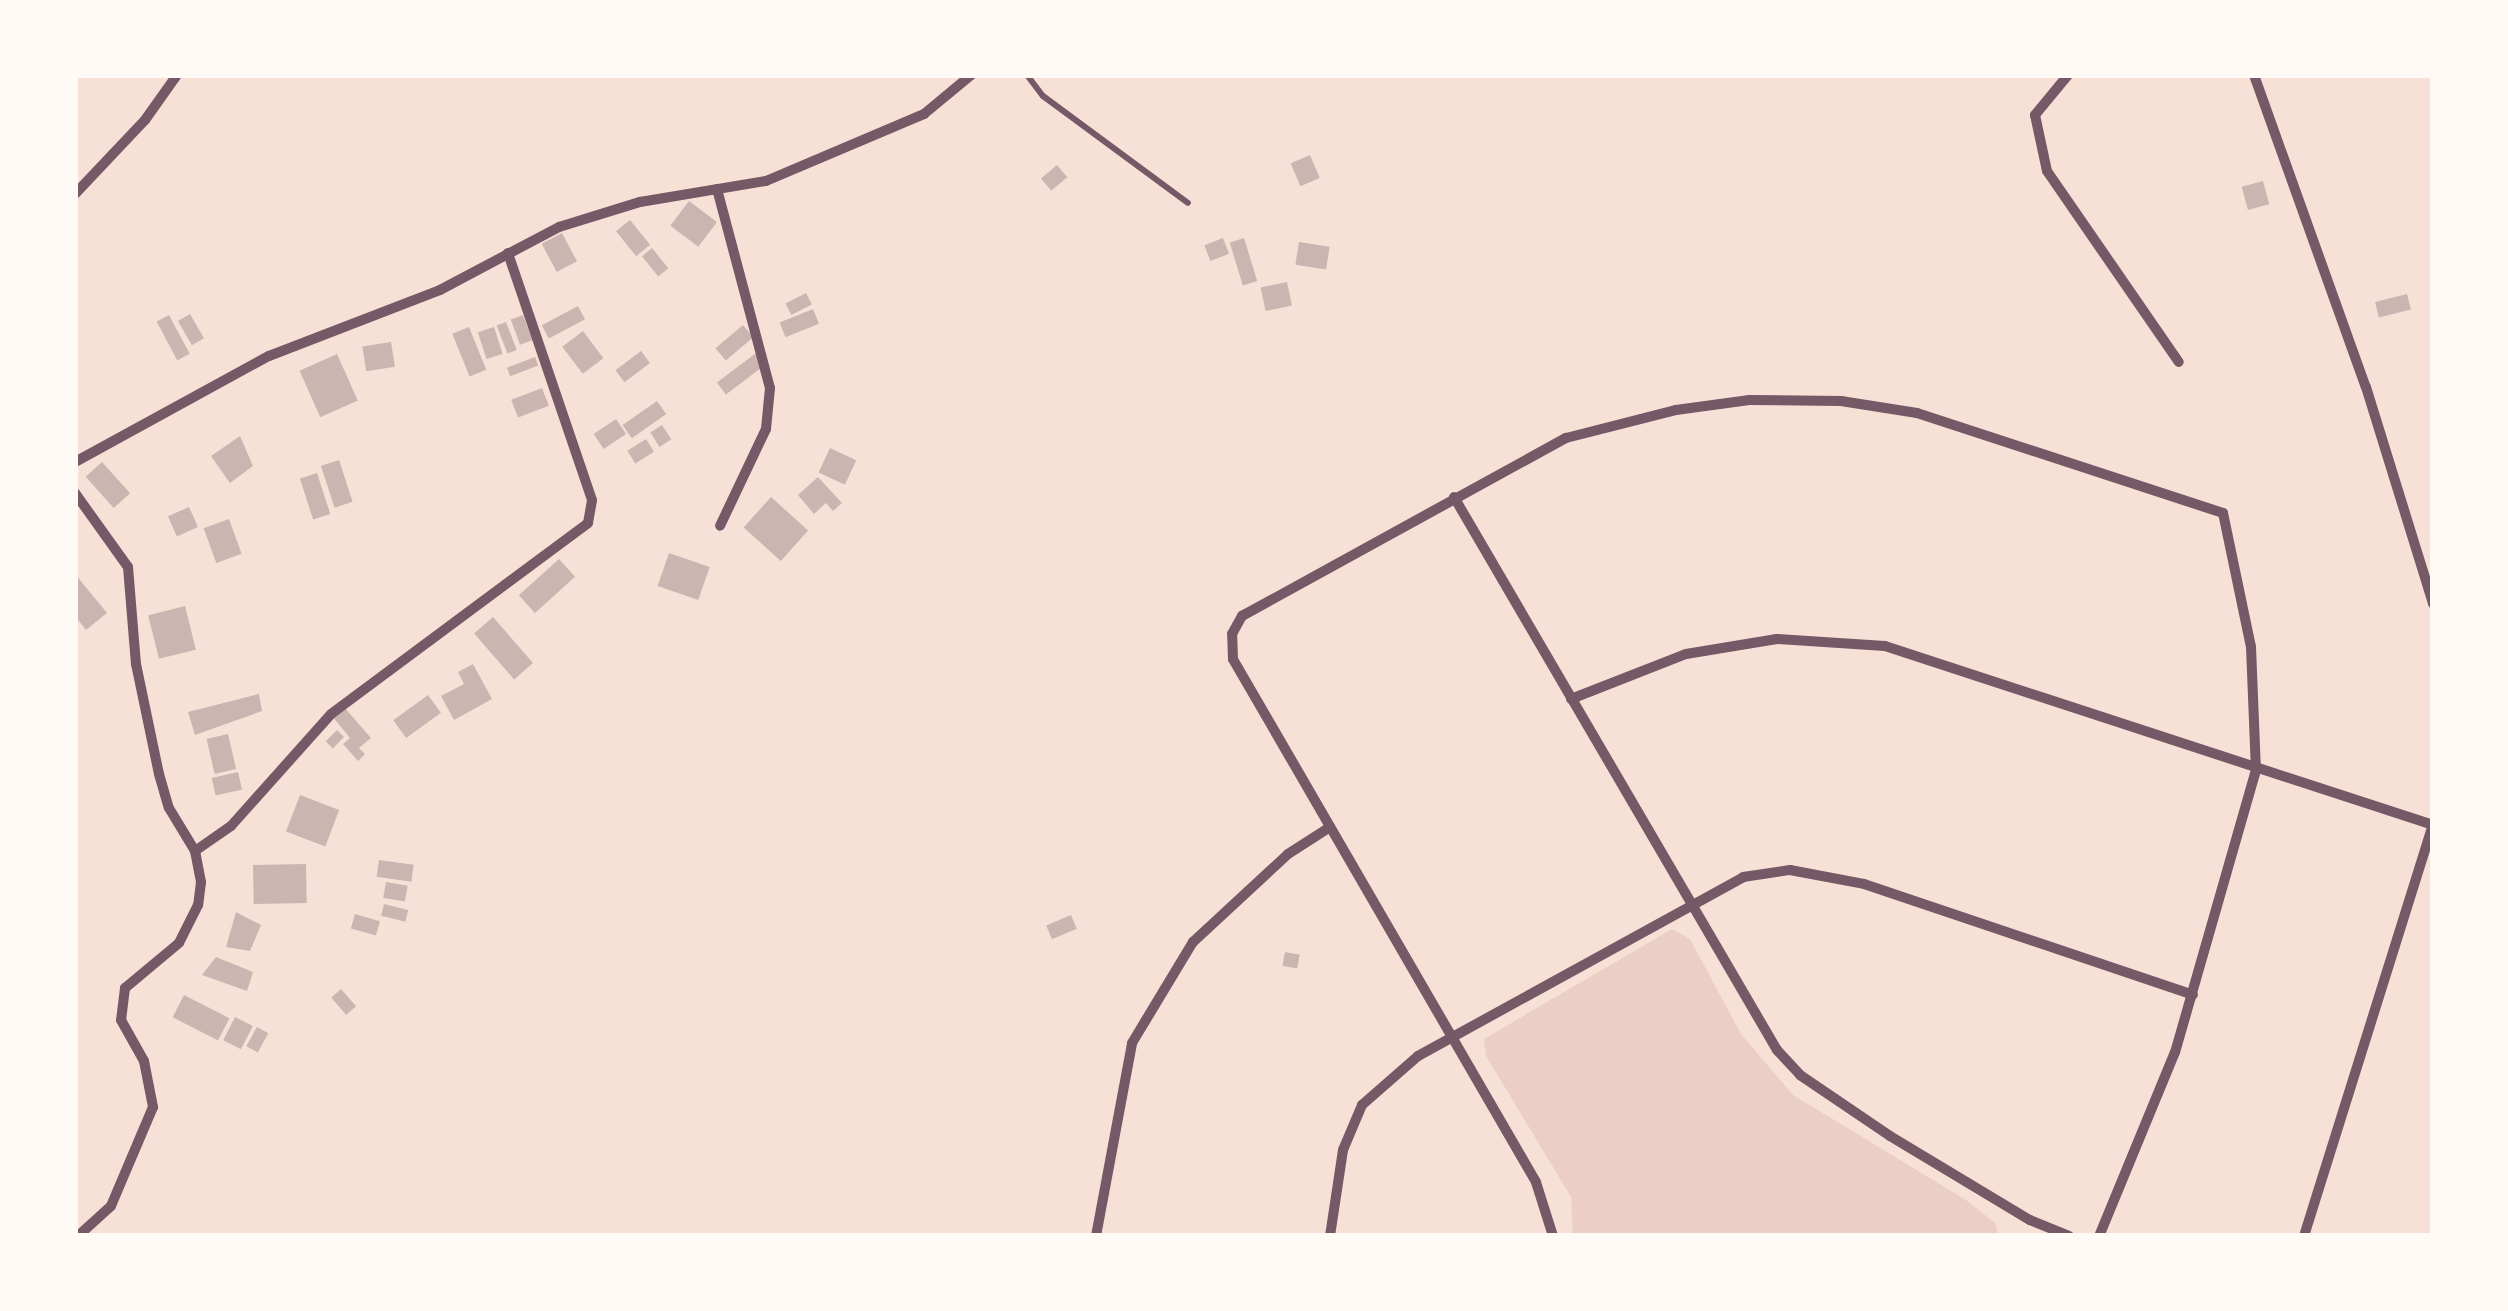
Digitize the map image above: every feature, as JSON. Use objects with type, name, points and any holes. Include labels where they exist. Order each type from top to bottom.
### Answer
[{"type":"street","points":[[75,194],[145,120],[177,75]]},
{"type":"street","points":[[75,462],[269,356],[440,290],[559,227],[640,202],[766,180],[924,114],[970,75]]},
{"type":"street","points":[[2068,75],[2036,115],[2048,171],[2180,362]]},
{"type":"street","points":[[2254,75],[2366,387],[2433,604]]},
{"type":"street","points":[[717,189],[770,388],[766,429],[720,526]]},
{"type":"street","points":[[195,851],[231,826],[330,714],[588,523],[592,500],[508,253]]},
{"type":"street","points":[[1553,1236],[1536,1182],[1233,660],[1232,634],[1242,616],[1566,438],[1676,410],[1749,400],[1842,401],[1917,413],[2050,452],[2223,512],[2251,647],[2256,770],[2193,995],[2099,1236]]},
{"type":"street","points":[[75,493],[128,567],[136,664],[159,774],[169,808],[195,851],[201,882],[191,925],[179,943],[140,971],[120,1006],[150,1075],[154,1101],[147,1132],[111,1206],[78,1236]]},
{"type":"street","points":[[1454,497],[1689,906],[1777,1050],[1800,1075],[1983,1192],[2069,1236]]},
{"type":"street","points":[[1571,699],[1686,654],[1777,640],[1884,646],[2200,744],[2256,770],[2433,825],[2304,1236]]},
{"type":"street","points":[[1096,1236],[1132,1042],[1193,942],[1288,854],[1330,828]]},
{"type":"street","points":[[1330,1236],[1343,1150],[1362,1105],[1451,1036],[1743,877],[1790,870],[1864,884],[2193,995]]},
{"type":"lane","points":[[1027,75],[1057,107],[1188,203]]},
{"type":"shaded area","points":[[1672,929],[1690,939],[1741,1034],[1793,1095],[1966,1200],[1995,1223],[1999,1236],[1573,1236],[1571,1197],[1486,1056],[1484,1039]]},
{"type":"building","points":[[1310,155],[1320,178],[1300,186],[1291,163]]},
{"type":"building","points":[[1057,165],[1067,177],[1051,191],[1041,178]]},
{"type":"building","points":[[2263,181],[2269,204],[2248,210],[2242,187]]},
{"type":"building","points":[[689,201],[717,222],[698,247],[670,226]]},
{"type":"building","points":[[630,220],[650,245],[636,256],[616,231]]},
{"type":"building","points":[[562,233],[577,261],[557,272],[542,244]]},
{"type":"building","points":[[1223,238],[1229,254],[1210,261],[1204,245]]},
{"type":"building","points":[[1244,238],[1257,281],[1243,285],[1230,242]]},
{"type":"building","points":[[1299,242],[1330,247],[1326,270],[1295,265]]},
{"type":"building","points":[[652,248],[668,268],[658,276],[642,256]]},
{"type":"building","points":[[1287,282],[1292,305],[1266,311],[1261,288]]},
{"type":"building","points":[[806,293],[812,305],[791,315],[786,303]]},
{"type":"building","points":[[2407,294],[2411,310],[2379,318],[2375,302]]},
{"type":"building","points":[[578,306],[585,319],[549,338],[542,325]]},
{"type":"building","points":[[813,309],[819,324],[786,337],[780,322]]},
{"type":"building","points":[[190,314],[204,338],[192,345],[178,321]]},
{"type":"building","points":[[169,315],[190,354],[177,360],[157,322]]},
{"type":"building","points":[[523,315],[532,340],[520,345],[511,319]]},
{"type":"building","points":[[506,322],[517,350],[507,354],[497,326]]},
{"type":"building","points":[[743,325],[753,337],[726,360],[715,348]]},
{"type":"building","points":[[469,327],[486,370],[470,376],[452,334]]},
{"type":"building","points":[[494,327],[503,354],[486,359],[478,332]]},
{"type":"building","points":[[583,331],[603,358],[583,374],[562,347]]},
{"type":"building","points":[[391,342],[395,367],[366,371],[362,347]]},
{"type":"building","points":[[641,351],[650,363],[624,382],[615,370]]},
{"type":"building","points":[[756,353],[765,365],[726,394],[717,382]]},
{"type":"building","points":[[337,354],[358,401],[320,417],[300,371]]},
{"type":"building","points":[[535,357],[538,365],[510,376],[507,368]]},
{"type":"building","points":[[542,388],[549,406],[518,418],[511,400]]},
{"type":"building","points":[[657,401],[666,414],[632,438],[623,425]]},
{"type":"building","points":[[616,419],[626,434],[604,449],[594,434]]},
{"type":"building","points":[[662,425],[671,439],[660,447],[650,433]]},
{"type":"building","points":[[240,436],[253,466],[230,483],[211,456]]},
{"type":"building","points":[[646,439],[654,452],[635,463],[627,451]]},
{"type":"building","points":[[830,448],[856,460],[845,485],[819,472]]},
{"type":"building","points":[[339,460],[353,502],[335,508],[321,466]]},
{"type":"building","points":[[102,462],[130,493],[114,508],[86,477]]},
{"type":"building","points":[[317,473],[330,514],[313,519],[300,479]]},
{"type":"building","points":[[818,477],[842,503],[833,511],[826,503],[814,514],[798,495]]},
{"type":"building","points":[[771,497],[808,530],[781,561],[744,527]]},
{"type":"building","points":[[189,507],[198,527],[177,536],[168,516]]},
{"type":"building","points":[[229,519],[242,554],[216,563],[204,528]]},
{"type":"building","points":[[669,553],[710,567],[698,600],[658,586]]},
{"type":"building","points":[[559,559],[575,577],[535,613],[519,595]]},
{"type":"building","points":[[75,574],[107,613],[86,630],[75,616]]},
{"type":"building","points":[[185,606],[196,650],[159,659],[148,615]]},
{"type":"building","points":[[493,617],[533,663],[514,679],[474,633]]},
{"type":"building","points":[[473,664],[492,699],[454,720],[441,696],[464,684],[458,672]]},
{"type":"building","points":[[259,694],[262,711],[195,735],[188,712]]},
{"type":"building","points":[[428,695],[441,713],[406,738],[393,720]]},
{"type":"building","points":[[344,707],[371,738],[359,748],[365,754],[358,761],[343,744],[350,738],[333,717]]},
{"type":"building","points":[[337,730],[344,737],[333,748],[326,741]]},
{"type":"building","points":[[228,734],[236,769],[215,774],[207,739]]},
{"type":"building","points":[[238,772],[242,790],[216,796],[212,778]]},
{"type":"building","points":[[300,795],[339,810],[325,846],[286,831]]},
{"type":"building","points":[[379,860],[414,865],[411,882],[377,877]]},
{"type":"building","points":[[306,864],[307,903],[254,904],[253,865]]},
{"type":"building","points":[[386,882],[408,886],[405,902],[383,898]]},
{"type":"building","points":[[384,904],[408,910],[405,922],[381,916]]},
{"type":"building","points":[[236,912],[261,925],[250,951],[226,947]]},
{"type":"building","points":[[355,914],[380,921],[376,936],[351,928]]},
{"type":"building","points":[[1071,915],[1077,929],[1052,939],[1046,926]]},
{"type":"building","points":[[1285,952],[1300,955],[1297,969],[1282,966]]},
{"type":"building","points":[[216,957],[253,972],[247,991],[202,975]]},
{"type":"building","points":[[341,989],[356,1006],[346,1015],[331,998]]},
{"type":"building","points":[[184,995],[229,1018],[218,1040],[173,1017]]},
{"type":"building","points":[[235,1017],[253,1026],[241,1049],[223,1040]]},
{"type":"building","points":[[257,1027],[268,1033],[258,1053],[246,1046]]}]
